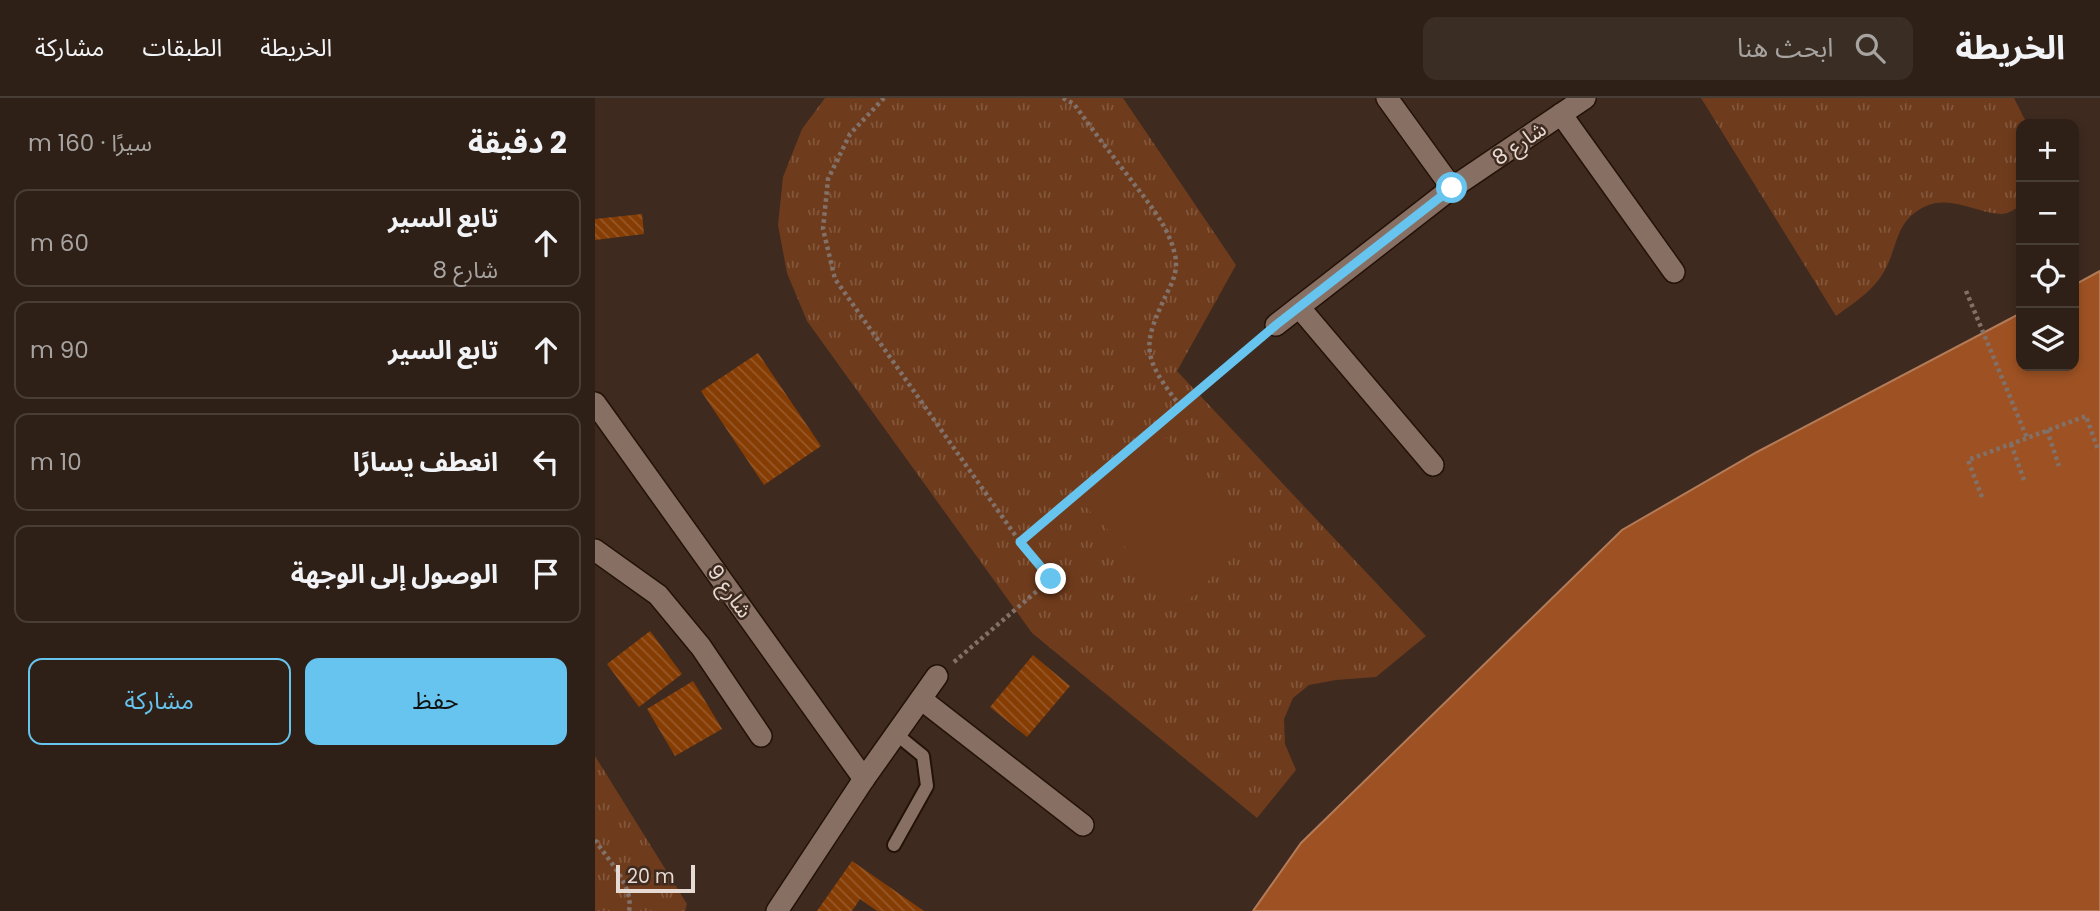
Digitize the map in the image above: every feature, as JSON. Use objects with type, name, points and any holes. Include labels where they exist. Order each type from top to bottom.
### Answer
[{"type":"street","points":[[1387,98],[1452,188]]},
{"type":"street","name":"شارع 8","points":[[1276,325],[1452,188],[1585,98]]},
{"type":"street","points":[[1561,114],[1674,272]]},
{"type":"street","points":[[1299,307],[1433,465]]},
{"type":"street","name":"شارع 9","points":[[595,403],[864,779]]},
{"type":"street","points":[[595,550],[658,595],[701,647],[761,736]]},
{"type":"street","points":[[777,911],[864,779],[937,676]]},
{"type":"street","points":[[921,699],[1083,825]]},
{"type":"lane","points":[[894,845],[927,786],[923,756],[896,734]]},
{"type":"path","points":[[884,98],[850,134],[828,179],[823,229],[835,279],[1020,542],[1051,579],[937,676]]},
{"type":"path","points":[[1063,98],[1074,104],[1165,226],[1176,257],[1175,273],[1159,308],[1148,345],[1157,376],[1180,406]]},
{"type":"path","points":[[1966,291],[2027,438]]},
{"type":"path","points":[[1020,542],[1276,325]]},
{"type":"path","points":[[1982,496],[1968,460],[2086,416],[2098,450]]},
{"type":"path","points":[[2047,430],[2059,466]]},
{"type":"path","points":[[2011,444],[2024,480]]},
{"type":"path","points":[[595,840],[627,889],[629,911]]},
{"type":"green space","points":[[825,98],[1123,98],[1236,265],[1177,371],[1426,636],[1376,677],[1309,685],[1293,698],[1284,719],[1285,744],[1296,770],[1257,818],[1032,633],[807,321],[787,273],[778,225],[783,177],[802,129]]},
{"type":"green space","points":[[1701,98],[2014,98],[2024,119],[2016,119],[2016,208],[2001,214],[1945,202],[1926,206],[1904,225],[1886,268],[1876,283],[1836,316]]},
{"type":"green space","points":[[1161,433],[1258,533],[1182,606],[1085,506]]},
{"type":"green space","points":[[595,756],[687,904],[685,911],[595,911]]},
{"type":"shaded area","points":[[2100,271],[2100,911],[1253,911],[1301,843],[1622,530],[1757,452],[2016,316],[2016,371],[2079,371],[2079,282]]},
{"type":"building","points":[[642,214],[644,234],[595,240],[595,219]]},
{"type":"building","points":[[758,353],[821,446],[764,485],[701,391]]},
{"type":"building","points":[[650,631],[682,674],[639,707],[607,664]]},
{"type":"building","points":[[1033,655],[1070,686],[1027,737],[990,707]]},
{"type":"building","points":[[693,681],[722,729],[675,756],[647,709]]},
{"type":"building","points":[[852,861],[924,911],[877,911],[860,899],[852,911],[817,911]]},
{"type":"route","points":[[1051,579],[1020,542],[1276,325],[1452,188]]}]
